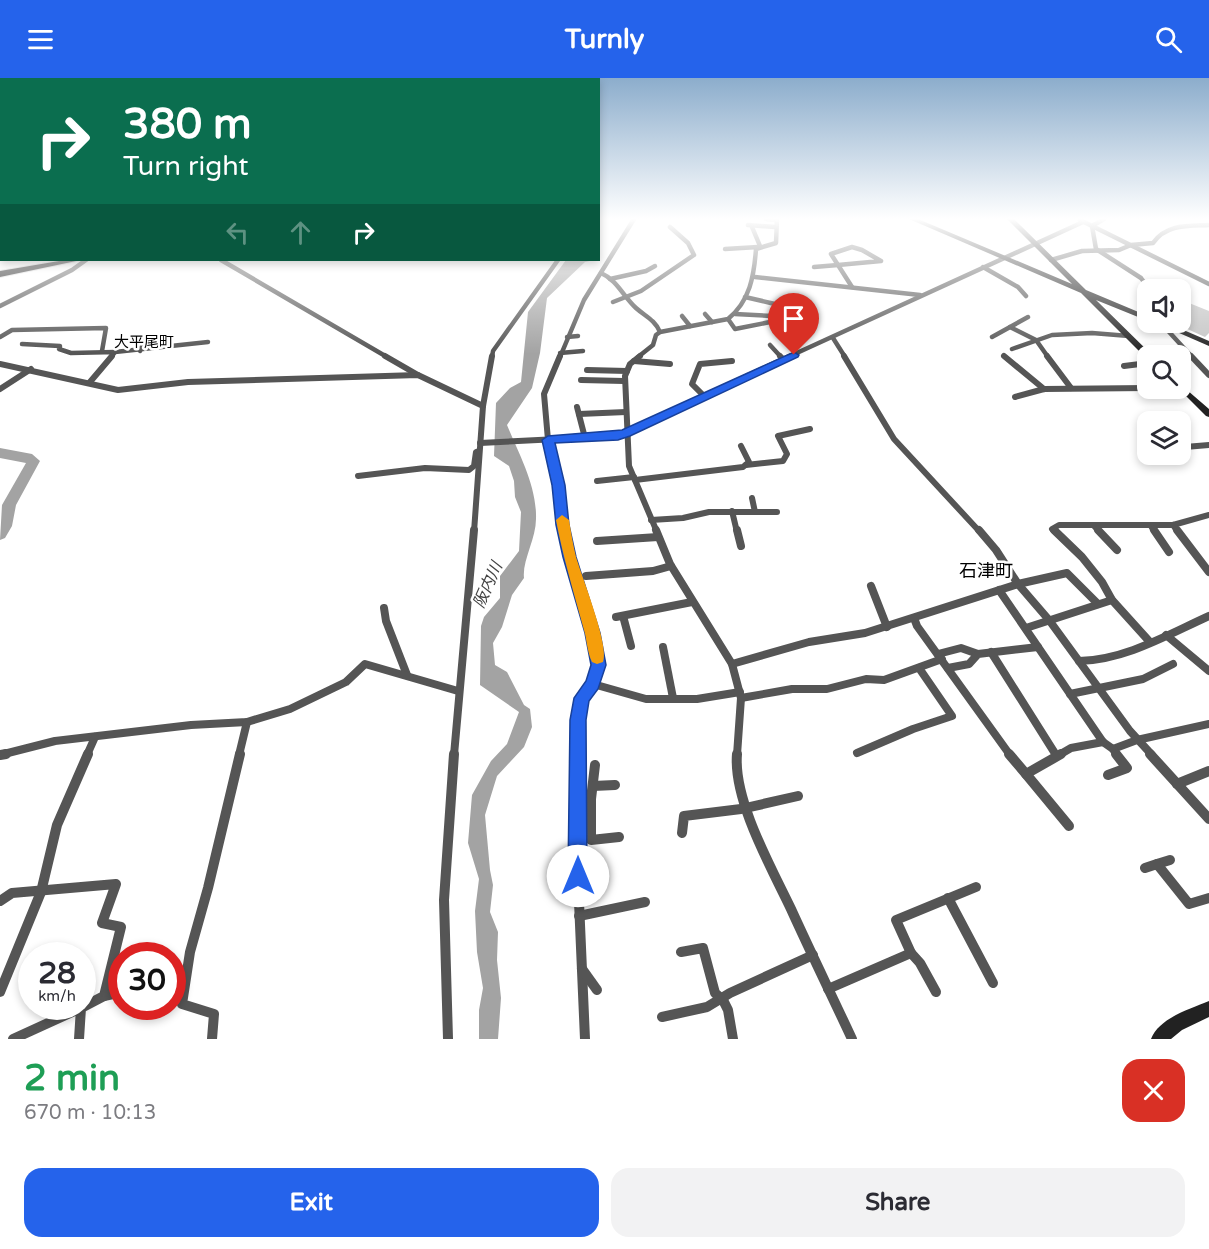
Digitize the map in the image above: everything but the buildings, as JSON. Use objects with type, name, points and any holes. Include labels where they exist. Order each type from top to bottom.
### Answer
[{"type":"highway","points":[[0,272],[38,264]]},
{"type":"highway","points":[[0,272],[52,264]]},
{"type":"main road","points":[[1016,264],[1137,314]]},
{"type":"main road","points":[[1055,264],[1138,345]]},
{"type":"main road","points":[[1183,333],[1209,344]]},
{"type":"main road","points":[[1191,397],[1209,414]]},
{"type":"main road","points":[[1159,1039],[1176,1024],[1209,1009]]},
{"type":"street","points":[[0,306],[81,264]]},
{"type":"street","points":[[228,264],[418,375],[483,406]]},
{"type":"street","points":[[448,1039],[444,900],[458,691],[482,446],[483,406],[493,351],[555,264]]},
{"type":"street","points":[[585,1039],[580,967],[577,856],[580,798],[578,720],[582,698],[593,684],[598,665],[596,646],[570,557],[563,525],[559,485],[546,440],[544,394],[584,300],[607,264]]},
{"type":"street","points":[[613,302],[641,291],[681,264]]},
{"type":"street","points":[[757,264],[755,277],[735,314],[728,319],[660,332],[656,335],[653,345],[634,361],[627,371],[624,381],[629,466],[671,566],[732,664],[740,695],[736,763],[746,808],[761,848],[852,1039]]},
{"type":"street","points":[[814,267],[850,264]]},
{"type":"street","points":[[358,476],[425,468],[469,470],[474,466],[476,452],[482,446],[626,433],[990,264]]},
{"type":"street","points":[[1118,264],[1143,279]]},
{"type":"street","points":[[1169,264],[1209,284]]},
{"type":"street","points":[[837,265],[852,287]]},
{"type":"street","points":[[610,279],[646,271],[655,266]]},
{"type":"street","points":[[983,267],[1018,287],[1026,296]]},
{"type":"street","points":[[601,273],[657,324],[660,332]]},
{"type":"street","points":[[755,277],[920,295]]},
{"type":"street","points":[[728,319],[731,326],[740,329],[775,321],[772,316],[775,304],[745,297]]},
{"type":"street","points":[[705,314],[712,322]]},
{"type":"street","points":[[735,314],[772,316]]},
{"type":"street","points":[[682,316],[690,326]]},
{"type":"street","points":[[992,337],[1028,317]]},
{"type":"street","points":[[1010,327],[1036,340],[1071,388]]},
{"type":"street","points":[[0,337],[12,330],[106,328],[102,351]]},
{"type":"street","points":[[1012,349],[1052,335],[1070,333],[1129,336]]},
{"type":"street","points":[[1169,333],[1209,375]]},
{"type":"street","points":[[567,337],[578,336]]},
{"type":"street","points":[[832,338],[894,439],[950,496],[996,550],[1018,584],[1049,620],[1137,740],[1209,819]]},
{"type":"street","points":[[140,351],[144,340]]},
{"type":"street","points":[[22,344],[60,346],[59,349],[71,352],[115,352],[208,342]]},
{"type":"street","points":[[770,345],[784,360]]},
{"type":"street","points":[[560,353],[583,351]]},
{"type":"street","points":[[90,382],[115,352]]},
{"type":"street","points":[[1004,356],[1044,389]]},
{"type":"street","points":[[704,396],[692,384],[700,364],[732,360]]},
{"type":"street","points":[[634,361],[670,364]]},
{"type":"street","points":[[0,364],[32,369],[118,390],[188,382],[418,375]]},
{"type":"street","points":[[1124,366],[1137,364]]},
{"type":"street","points":[[0,389],[32,369]]},
{"type":"street","points":[[587,370],[627,371]]},
{"type":"street","points":[[581,380],[624,381]]},
{"type":"street","points":[[1015,397],[1044,389],[1137,388]]},
{"type":"street","points":[[577,407],[585,438]]},
{"type":"street","points":[[579,414],[626,412]]},
{"type":"street","points":[[597,481],[783,461],[787,454],[778,436],[810,429]]},
{"type":"street","points":[[1191,446],[1209,445]]},
{"type":"street","points":[[741,446],[749,462],[746,465]]},
{"type":"street","points":[[752,498],[755,512]]},
{"type":"street","points":[[732,511],[741,546]]},
{"type":"street","points":[[651,520],[683,518],[709,512],[777,512]]},
{"type":"street","points":[[1149,641],[1112,600],[1102,582],[1082,557],[1052,529],[1059,525],[1173,525],[1209,515]]},
{"type":"street","points":[[1173,525],[1209,572]]},
{"type":"street","points":[[1093,526],[1117,550]]},
{"type":"street","points":[[1151,526],[1169,552]]},
{"type":"street","points":[[597,541],[658,537]]},
{"type":"street","points":[[586,576],[653,571],[671,566]]},
{"type":"street","points":[[732,664],[809,642],[865,633],[1018,584],[1067,573],[1098,604]]},
{"type":"street","points":[[871,586],[886,627]]},
{"type":"street","points":[[999,590],[1103,742],[1113,749],[1127,768],[1107,775]]},
{"type":"street","points":[[1026,628],[1112,600]]},
{"type":"street","points":[[631,646],[619,616],[686,605],[692,602]]},
{"type":"street","points":[[384,608],[386,621],[407,675]]},
{"type":"street","points":[[1079,661],[1109,658],[1209,616]]},
{"type":"street","points":[[914,618],[917,626],[1017,765],[1069,826]]},
{"type":"street","points":[[1166,634],[1209,671]]},
{"type":"street","points":[[593,684],[646,699],[697,699],[792,689],[826,689],[866,679],[884,680],[919,668],[940,656],[961,648],[978,654],[1038,646]]},
{"type":"street","points":[[663,647],[673,698]]},
{"type":"street","points":[[991,652],[1056,755]]},
{"type":"street","points":[[948,668],[969,664],[978,654]]},
{"type":"street","points":[[0,755],[55,741],[247,722],[290,709],[318,696],[346,682],[365,664],[458,691]]},
{"type":"street","points":[[1070,694],[1143,679],[1173,664]]},
{"type":"street","points":[[857,753],[913,729],[952,717],[919,668]]},
{"type":"street","points":[[186,967],[208,888],[247,722]]},
{"type":"street","points":[[1113,749],[1137,740],[1209,724]]},
{"type":"street","points":[[0,992],[41,892],[57,825],[95,737]]},
{"type":"street","points":[[1026,774],[1071,748],[1103,742]]},
{"type":"street","points":[[595,765],[591,799],[591,840],[619,837]]},
{"type":"street","points":[[1177,784],[1209,771]]},
{"type":"street","points":[[593,786],[615,785]]},
{"type":"street","points":[[682,833],[684,816],[746,808],[798,796]]},
{"type":"street","points":[[580,798],[591,799]]},
{"type":"street","points":[[1145,868],[1170,860]]},
{"type":"street","points":[[1157,864],[1189,904],[1209,898]]},
{"type":"street","points":[[0,901],[12,893],[116,884],[102,923],[121,927],[104,996]]},
{"type":"street","points":[[936,992],[911,953],[896,920],[976,887]]},
{"type":"street","points":[[948,897],[993,983]]},
{"type":"street","points":[[579,916],[645,902]]},
{"type":"street","points":[[681,952],[704,948],[715,993],[723,1000],[728,1010],[733,1039]]},
{"type":"street","points":[[828,989],[911,953]]},
{"type":"street","points":[[662,1017],[687,1014],[723,1000],[730,993],[813,955]]},
{"type":"street","points":[[580,967],[597,990]]},
{"type":"street","points":[[96,1000],[108,995]]},
{"type":"street","points":[[186,1005],[214,1014],[212,1039]]},
{"type":"street","points":[[13,1039],[55,1020]]},
{"type":"street","points":[[79,1039],[80,1020]]},
{"type":"shaded area","name":"阪内川","points":[[563,264],[583,264],[547,298],[540,353],[532,388],[507,425],[534,494],[536,519],[525,564],[524,578],[512,595],[502,627],[493,643],[495,665],[507,672],[524,705],[530,709],[532,727],[524,747],[497,776],[485,815],[493,885],[490,912],[498,932],[497,960],[501,998],[498,1039],[479,1039],[479,1010],[483,988],[477,952],[475,911],[479,879],[468,843],[472,795],[491,761],[507,744],[519,712],[480,685],[481,626],[484,617],[500,598],[500,576],[519,551],[521,512],[515,497],[514,481],[509,466],[494,456],[496,403],[510,388],[521,382],[528,312]]},
{"type":"waterway","points":[[0,453],[27,457],[33,461],[9,505],[0,534]]},
{"type":"slow traffic","points":[[562,520],[578,587],[593,633],[597,657]]},
{"type":"district","name":"大平尾町","points":[[144,342]]},
{"type":"district","name":"石津町","points":[[986,571]]},
{"type":"route","points":[[578,876],[580,798],[578,720],[582,698],[593,684],[598,665],[593,633],[570,557],[563,525],[559,485],[548,440],[618,436],[794,355]]}]
